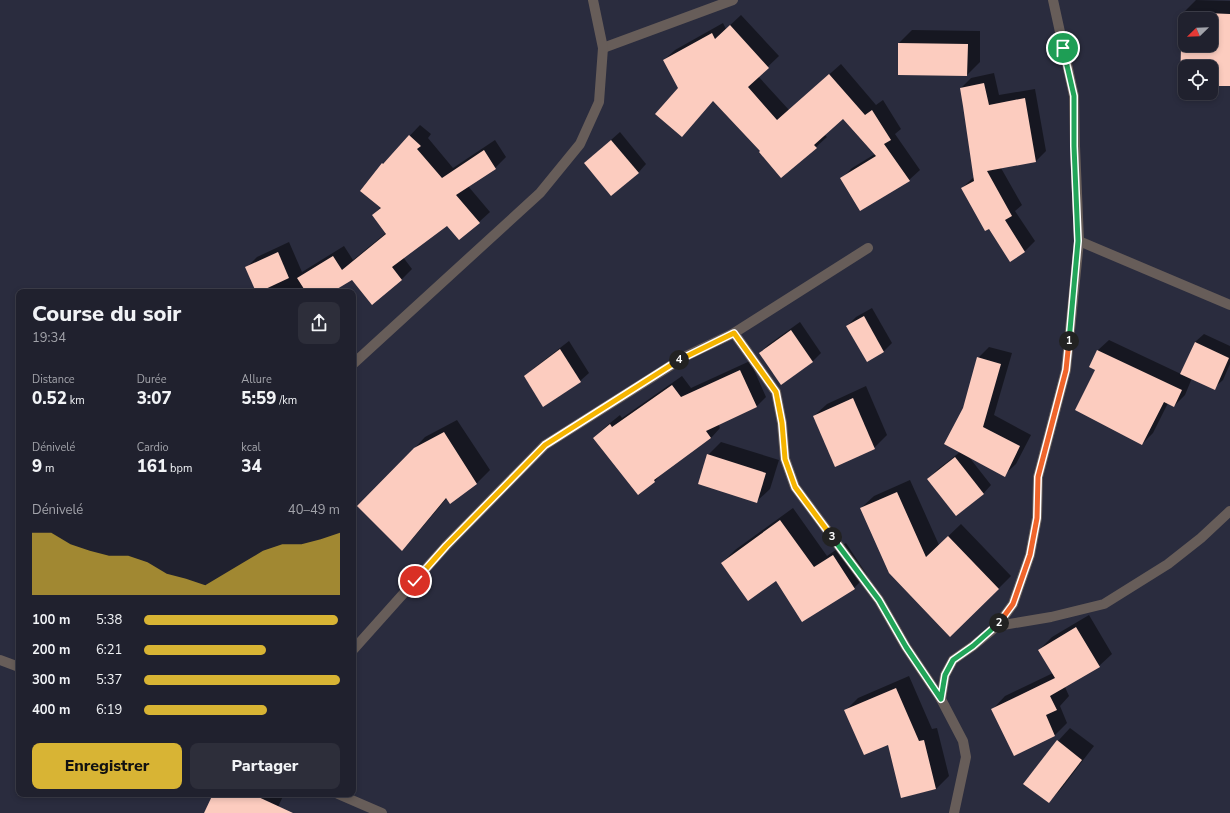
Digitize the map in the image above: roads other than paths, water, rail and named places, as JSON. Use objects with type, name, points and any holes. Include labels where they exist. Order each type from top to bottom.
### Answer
[{"type":"street","points":[[356,361],[540,193],[580,144],[599,102],[603,48],[593,0]]},
{"type":"street","points":[[603,48],[733,0]]},
{"type":"street","points":[[941,699],[945,675],[953,660],[997,626],[1013,604],[1030,555],[1037,518],[1038,477],[1066,370],[1078,241],[1074,146],[1074,96],[1053,0]]},
{"type":"street","points":[[1078,241],[1230,305]]},
{"type":"street","points":[[356,647],[446,546],[545,445],[686,356],[734,333],[868,248]]},
{"type":"street","points":[[734,333],[776,392],[782,423],[785,459],[795,487],[879,600],[906,647],[941,699],[963,741],[966,756],[954,813]]},
{"type":"street","points":[[997,626],[1051,617],[1104,604],[1168,564],[1201,538],[1230,511]]},
{"type":"street","points":[[0,660],[16,666]]},
{"type":"street","points":[[345,797],[382,813]]}]
